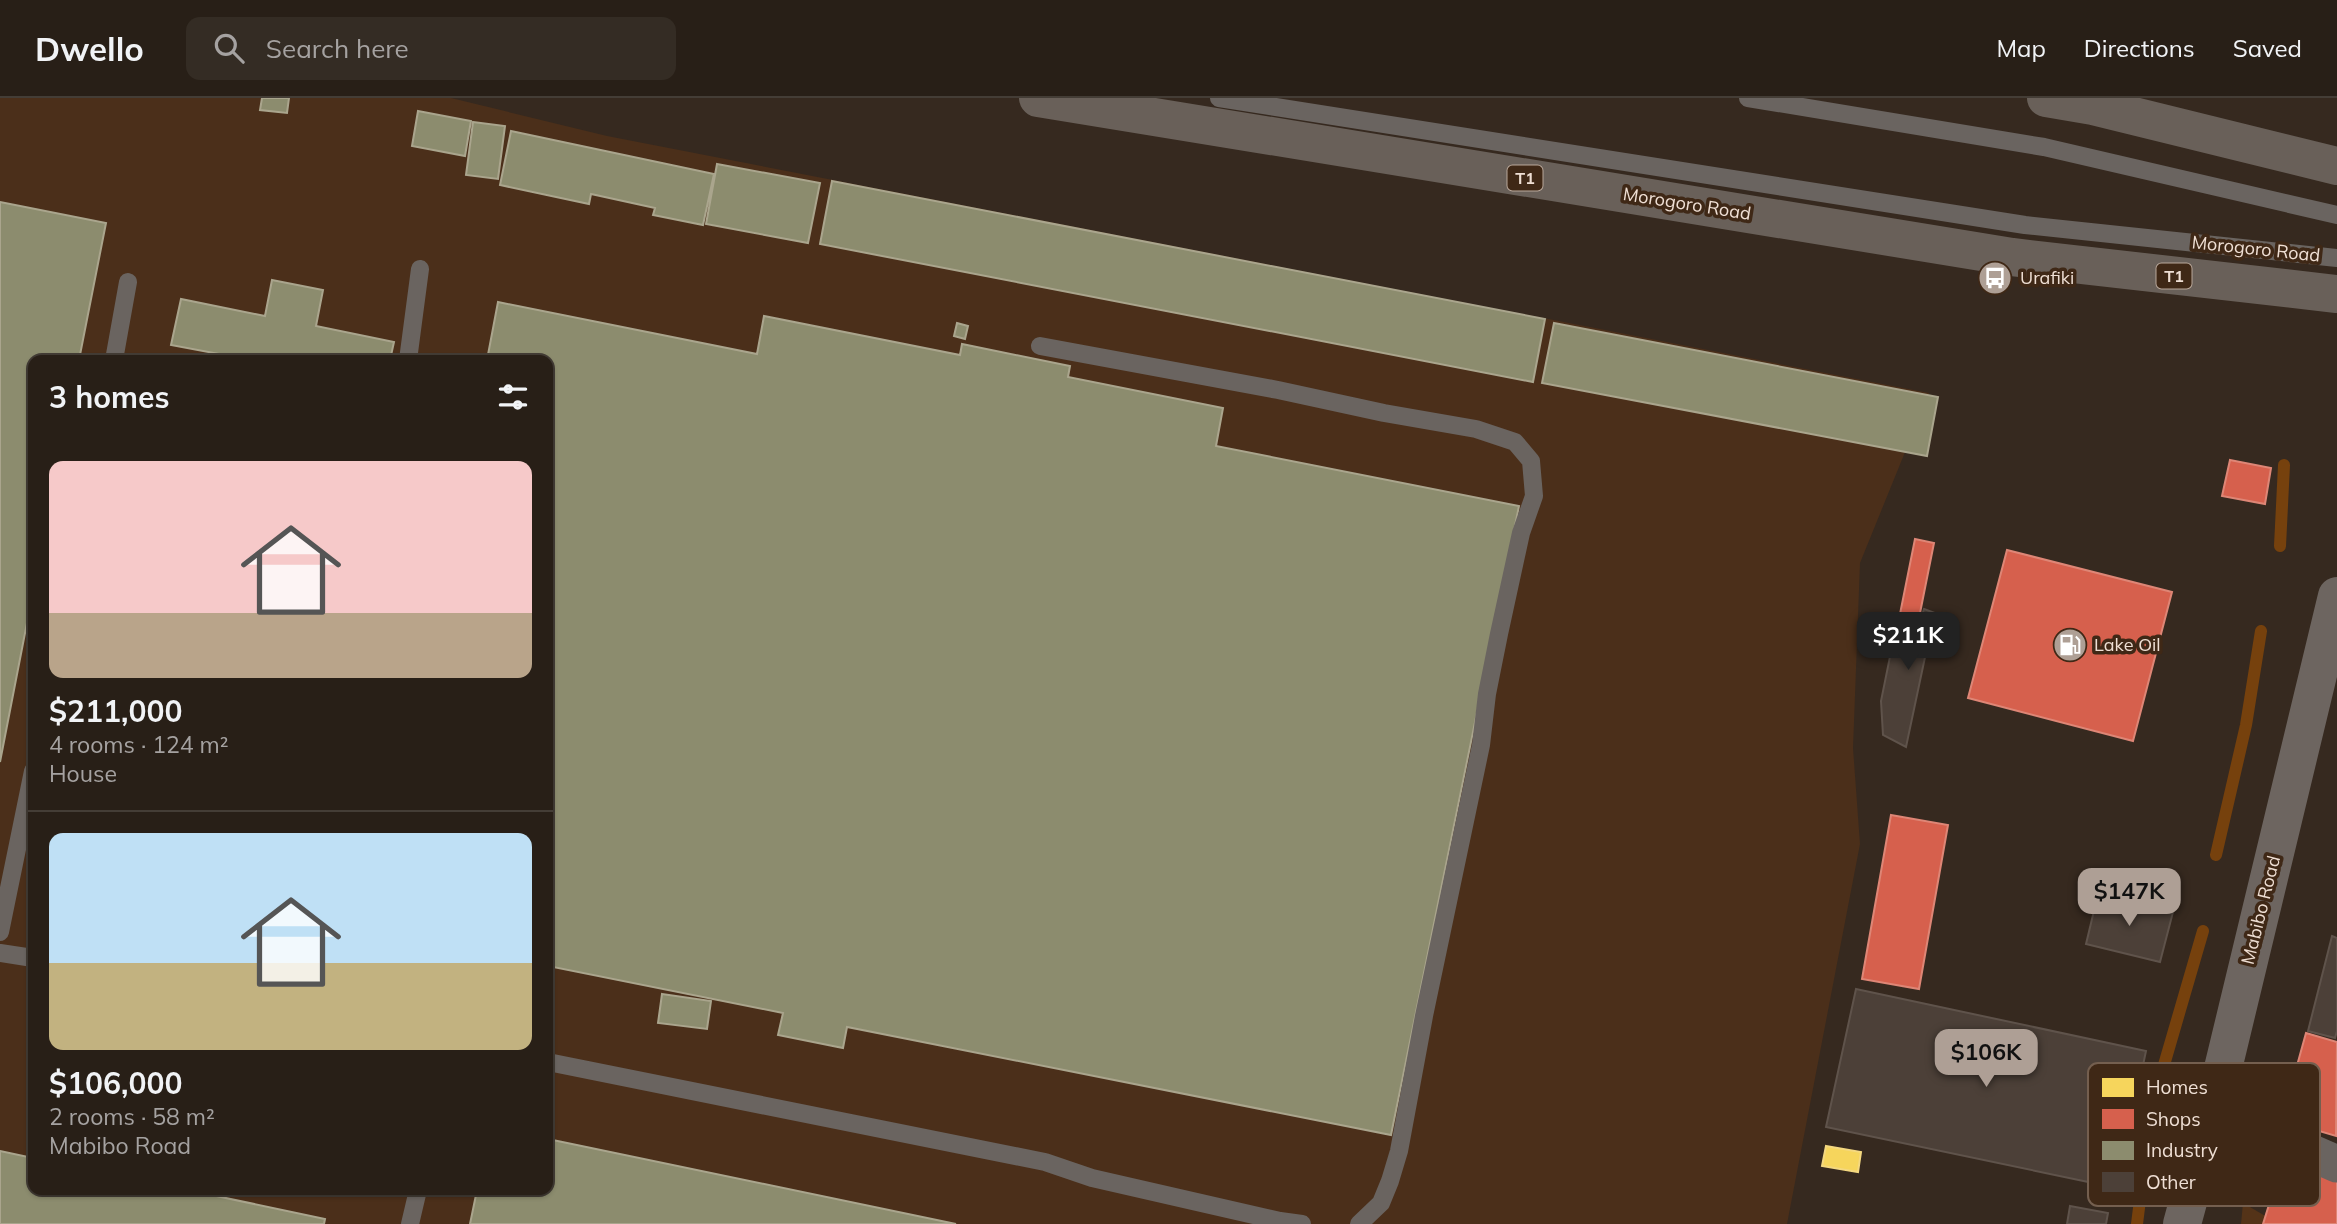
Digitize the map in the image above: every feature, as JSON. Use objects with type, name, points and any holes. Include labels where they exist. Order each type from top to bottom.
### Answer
[{"type":"highway","name":"Morogoro Road","points":[[1038,98],[2012,257],[2337,295]]},
{"type":"highway","points":[[2046,98],[2093,106],[2337,166]]},
{"type":"main road","name":"Mabibo Road","points":[[2224,1063],[2337,596]]},
{"type":"main road","name":"Mabibo Road","points":[[2182,1224],[2187,1206]]},
{"type":"street","points":[[2320,1157],[2337,1164]]},
{"type":"lane","name":"Morogoro Road","points":[[1219,98],[2025,225],[2337,258]]},
{"type":"lane","points":[[1748,98],[2045,147],[2337,215]]},
{"type":"lane","points":[[409,355],[420,269]]},
{"type":"lane","points":[[115,355],[128,282]]},
{"type":"lane","points":[[1040,346],[1476,429],[1515,442],[1531,461],[1534,496],[1521,533],[1499,634],[1481,745],[1424,1016],[1399,1151],[1381,1203],[1359,1224]]},
{"type":"lane","points":[[0,932],[28,795]]},
{"type":"lane","points":[[0,953],[28,957]]},
{"type":"lane","points":[[553,1063],[1045,1162],[1092,1178],[1303,1224]]},
{"type":"lane","points":[[410,1224],[417,1195]]},
{"type":"shaded area","points":[[0,98],[451,98],[607,136],[1929,393],[1860,563],[1853,748],[1860,844],[1787,1224],[0,1224]]},
{"type":"shaded area","points":[[2243,1206],[2248,1206],[2279,1224],[2241,1224]]},
{"type":"building: Homes","points":[[1826,1146],[1861,1152],[1858,1172],[1822,1166]]},
{"type":"building: Shops","points":[[2230,460],[2271,468],[2265,504],[2222,496]]},
{"type":"building: Shops","points":[[1915,539],[1934,543],[1919,618],[1900,614]]},
{"type":"building: Shops","name":"Lake Oil","points":[[2007,550],[2172,592],[2133,741],[1968,698]]},
{"type":"building: Shops","points":[[1891,815],[1948,825],[1919,989],[1862,979]]},
{"type":"building: Shops","points":[[2306,1033],[2337,1042],[2336,1136],[2320,1131],[2320,1063],[2298,1063]]},
{"type":"building: Shops","points":[[2320,1172],[2337,1177],[2337,1224],[2263,1224],[2269,1206],[2320,1206]]},
{"type":"building: Industry","points":[[262,98],[289,98],[287,113],[260,110]]},
{"type":"building: Industry","points":[[418,111],[471,121],[465,156],[412,146]]},
{"type":"building: Industry","points":[[473,122],[505,126],[498,179],[466,175]]},
{"type":"building: Industry","points":[[511,131],[714,174],[703,225],[653,215],[655,208],[591,194],[589,204],[500,185]]},
{"type":"building: Industry","points":[[717,164],[820,183],[808,243],[706,224]]},
{"type":"building: Industry","points":[[832,181],[1545,319],[1533,382],[820,244]]},
{"type":"building: Industry","points":[[0,202],[106,223],[80,355],[28,355],[28,618],[0,762]]},
{"type":"building: Industry","points":[[272,280],[323,290],[316,326],[394,342],[391,355],[224,355],[171,345],[181,299],[265,316]]},
{"type":"building: Industry","points":[[498,302],[757,354],[764,316],[960,355],[962,344],[1070,366],[1068,377],[1223,408],[1216,446],[1519,506],[1391,1135],[847,1027],[843,1048],[778,1035],[783,1013],[553,967],[553,355],[488,355]]},
{"type":"building: Industry","points":[[957,323],[968,326],[965,339],[954,336]]},
{"type":"building: Industry","points":[[1554,323],[1938,397],[1927,456],[1542,383]]},
{"type":"building: Industry","points":[[662,994],[711,1001],[707,1029],[658,1023]]},
{"type":"building: Industry","points":[[553,1140],[956,1224],[470,1224],[476,1195],[553,1195]]},
{"type":"building: Industry","points":[[0,1151],[28,1157],[28,1195],[212,1195],[325,1219],[324,1224],[0,1224]]},
{"type":"building: Other","points":[[1924,609],[1951,619],[1943,647],[1928,643],[1906,747],[1883,735],[1881,701],[1897,622],[1919,625]]},
{"type":"building: Other","points":[[2098,894],[2173,912],[2160,962],[2086,944]]},
{"type":"building: Other","points":[[2332,936],[2337,938],[2335,1038],[2308,1031]]},
{"type":"building: Other","points":[[1856,989],[2146,1051],[2143,1063],[2088,1063],[2088,1182],[1826,1127]]},
{"type":"building: Other","points":[[2070,1206],[2108,1213],[2106,1224],[2067,1224]]},
{"type":"waterway","points":[[2280,546],[2284,465]]},
{"type":"waterway","points":[[2216,855],[2246,725],[2261,631]]},
{"type":"waterway","points":[[2165,1063],[2203,931]]},
{"type":"waterway","points":[[2137,1224],[2139,1206]]},
{"type":"place","name":"Urafiki","points":[[1995,278]]},
{"type":"place","name":"Lake Oil","points":[[2070,645]]}]
